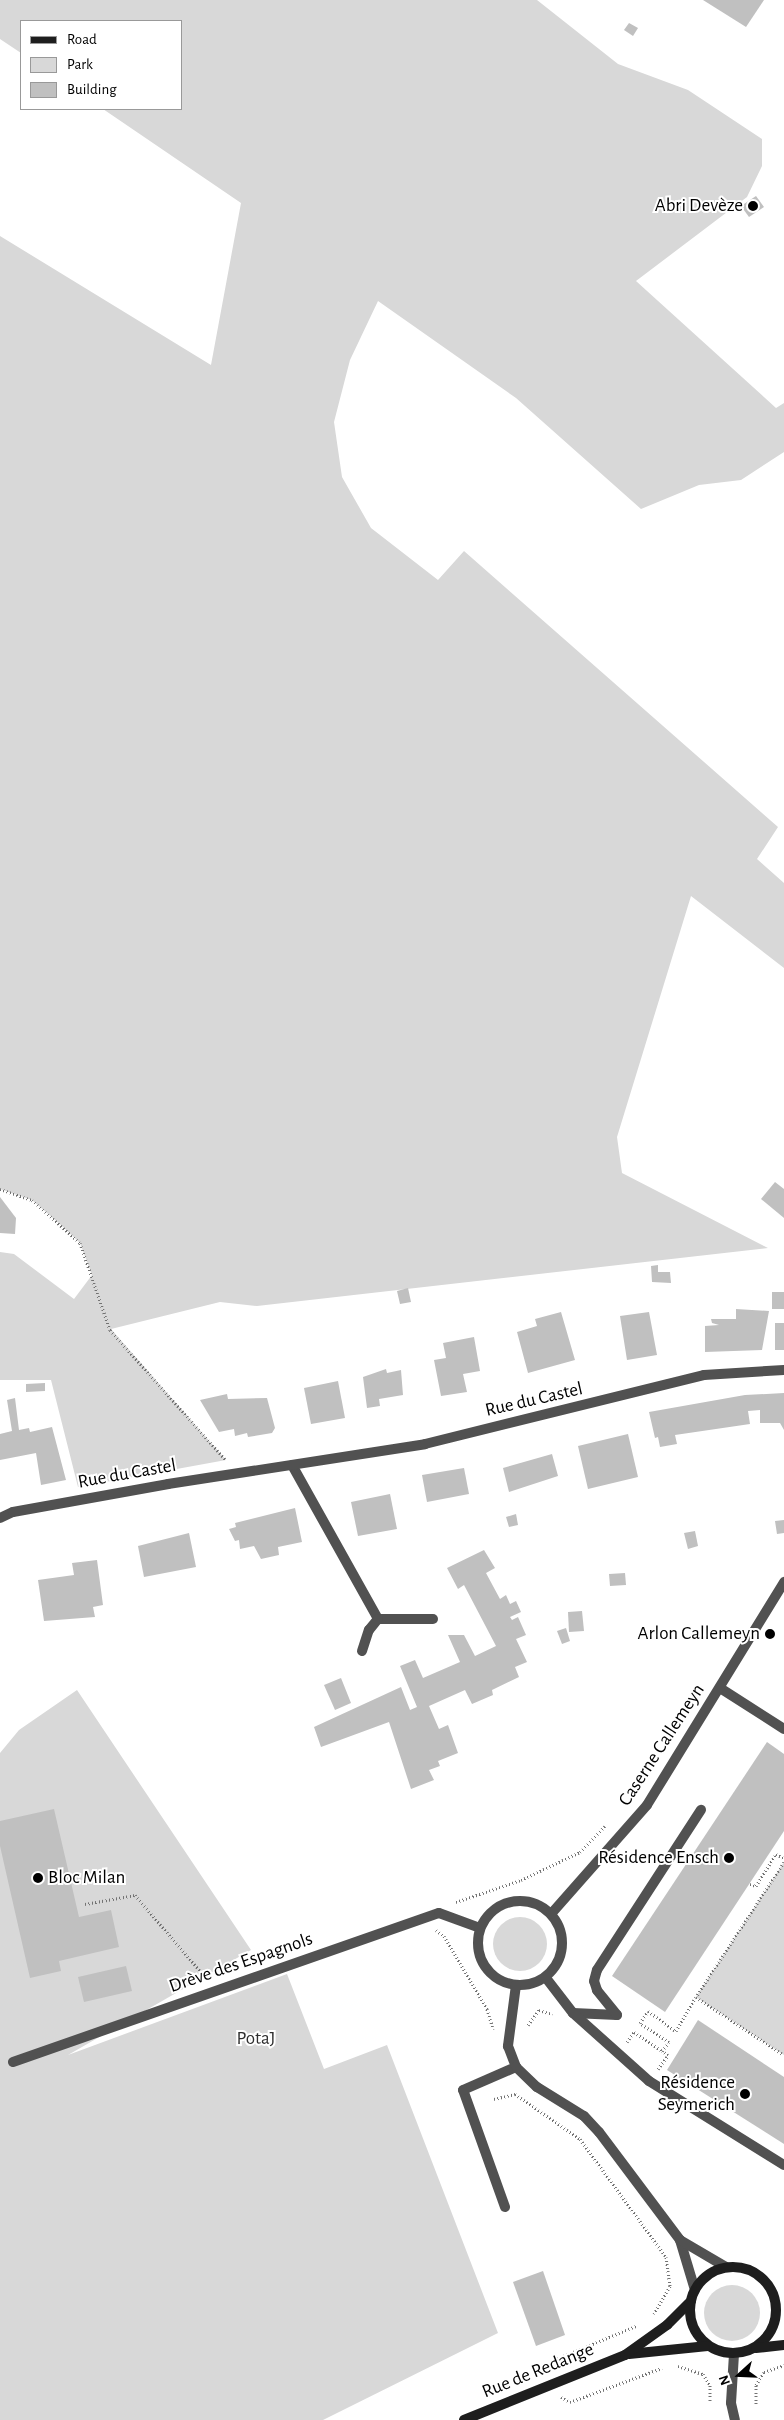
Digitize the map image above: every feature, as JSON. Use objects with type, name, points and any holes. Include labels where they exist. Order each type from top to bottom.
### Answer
[{"type":"main road","points":[[784,2308],[757,2274],[726,2267],[708,2274],[695,2290],[691,2301],[693,2326],[708,2346],[734,2354],[754,2348],[784,2345]]},
{"type":"main road","points":[[754,2348],[773,2327],[776,2299]]},
{"type":"main road","name":"Rue de Redange","points":[[625,2355],[666,2325],[691,2301]]},
{"type":"main road","name":"Rue de Redange","points":[[464,2420],[625,2355],[675,2346],[708,2346]]},
{"type":"street","name":"Rue du Castel","points":[[0,1518],[13,1512],[235,1472],[425,1444],[704,1375],[784,1370]]},
{"type":"street","points":[[292,1465],[378,1619]]},
{"type":"street","name":"Caserne Callemeyn","points":[[551,1914],[647,1805],[784,1582]]},
{"type":"street","points":[[378,1619],[433,1619]]},
{"type":"street","points":[[362,1651],[369,1630],[378,1619]]},
{"type":"street","points":[[720,1688],[784,1729]]},
{"type":"street","points":[[573,2013],[617,2015],[597,1990],[594,1981],[597,1970],[701,1810]]},
{"type":"street","points":[[512,1902],[537,1904],[551,1914],[563,1940],[561,1954],[546,1978],[532,1986],[516,1986],[488,1972],[477,1944],[480,1928],[489,1913],[512,1902]]},
{"type":"street","name":"Drève des Espagnols","points":[[14,2062],[439,1913],[480,1928]]},
{"type":"street","points":[[546,1978],[573,2013],[617,2057],[649,2082],[784,2166]]},
{"type":"street","points":[[516,1986],[508,2046],[516,2067],[537,2087],[584,2116],[599,2132],[680,2240],[695,2290]]},
{"type":"street","points":[[506,2208],[463,2090],[516,2067]]},
{"type":"street","points":[[680,2240],[726,2267]]},
{"type":"street","points":[[734,2354],[732,2403],[735,2420]]},
{"type":"path","points":[[0,1189],[32,1200],[80,1243],[110,1330],[235,1472]]},
{"type":"path","points":[[450,1905],[521,1880],[580,1852],[605,1826]]},
{"type":"path","points":[[750,1884],[756,1886],[776,1854],[784,1858]]},
{"type":"path","points":[[662,2051],[668,2042],[640,2023],[648,2011],[676,2031],[784,1862]]},
{"type":"path","points":[[85,1904],[135,1895],[216,1990]]},
{"type":"path","points":[[433,1928],[444,1936],[493,2023]]},
{"type":"path","points":[[696,1998],[784,2055]]},
{"type":"path","points":[[523,2026],[527,2026],[539,2010],[555,2017]]},
{"type":"path","points":[[617,2057],[634,2032],[668,2055],[649,2082]]},
{"type":"path","points":[[494,2099],[515,2094],[580,2139],[666,2257],[670,2286],[664,2300],[649,2317]]},
{"type":"path","points":[[554,2360],[643,2322]]},
{"type":"path","points":[[545,2388],[570,2402],[670,2365],[688,2367],[703,2374],[710,2385],[710,2402]]},
{"type":"path","points":[[756,2404],[756,2385],[764,2372],[784,2366]]},
{"type":"green space","points":[[0,0],[537,0],[618,64],[688,90],[762,139],[762,166],[747,197],[636,281],[776,408],[784,403],[784,452],[741,480],[699,485],[641,509],[516,398],[378,301],[350,360],[334,422],[342,477],[371,528],[438,580],[464,551],[778,827],[757,859],[784,883],[784,968],[691,896],[617,1137],[622,1173],[768,1248],[257,1306],[220,1302],[111,1329],[226,1460],[78,1487],[51,1380],[0,1380],[0,1252],[14,1254],[74,1299],[92,1275],[80,1243],[61,1225],[32,1200],[0,1189],[0,236],[211,365],[241,203],[104,110],[182,110],[182,20],[20,20],[20,52],[0,39]]},
{"type":"green space","name":"PotaJ","points":[[77,1690],[251,1950],[68,2055],[287,1974],[324,2069],[387,2045],[498,2333],[323,2420],[0,2420],[0,1753],[19,1730]]},
{"type":"green space","points":[[784,1862],[784,2055],[696,1997]]},
{"type":"green space","points":[[515,1917],[525,1917],[535,1921],[543,1929],[547,1944],[543,1959],[535,1967],[525,1971],[515,1971],[505,1967],[497,1959],[493,1949],[493,1939],[497,1929],[505,1921]]},
{"type":"green space","points":[[732,2285],[743,2287],[752,2293],[758,2302],[760,2313],[758,2324],[752,2333],[743,2339],[732,2341],[721,2339],[712,2333],[706,2324],[704,2313],[706,2302],[712,2293],[721,2287]]},
{"type":"building","points":[[703,0],[764,0],[746,27]]},
{"type":"building","points":[[629,23],[638,28],[633,36],[624,30]]},
{"type":"building","name":"Abri Devèze","points":[[756,196],[764,207],[749,217],[741,206]]},
{"type":"building","points":[[775,1182],[784,1189],[784,1218],[761,1199]]},
{"type":"building","points":[[0,1197],[16,1218],[15,1234],[0,1233]]},
{"type":"building","points":[[658,1265],[658,1272],[670,1272],[671,1283],[652,1282],[651,1266]]},
{"type":"building","points":[[408,1288],[411,1302],[400,1304],[397,1291]]},
{"type":"building","points":[[772,1292],[784,1292],[784,1309],[772,1309]]},
{"type":"building","points":[[736,1309],[769,1311],[762,1350],[705,1352],[705,1326],[719,1325],[712,1323],[711,1319],[736,1319]]},
{"type":"building","points":[[561,1312],[575,1360],[528,1373],[517,1332],[537,1326],[535,1319]]},
{"type":"building","points":[[649,1312],[657,1355],[627,1360],[620,1316]]},
{"type":"building","points":[[775,1323],[784,1323],[784,1350],[775,1350]]},
{"type":"building","points":[[474,1337],[480,1371],[463,1374],[467,1392],[441,1396],[434,1360],[446,1358],[443,1343]]},
{"type":"building","points":[[386,1369],[387,1373],[401,1370],[403,1395],[379,1399],[380,1406],[367,1408],[363,1377]]},
{"type":"building","points":[[338,1381],[345,1418],[311,1424],[304,1388]]},
{"type":"building","points":[[45,1383],[45,1391],[26,1392],[26,1384]]},
{"type":"building","points":[[784,1393],[784,1430],[780,1423],[760,1423],[760,1410],[748,1411],[750,1424],[675,1435],[677,1444],[660,1447],[658,1437],[655,1438],[649,1412],[745,1395]]},
{"type":"building","points":[[227,1394],[228,1399],[267,1398],[275,1428],[272,1433],[248,1437],[247,1433],[235,1436],[234,1429],[219,1432],[200,1400]]},
{"type":"building","points":[[15,1398],[19,1430],[29,1428],[30,1432],[52,1427],[66,1480],[41,1485],[36,1453],[0,1460],[0,1434],[12,1431],[7,1400]]},
{"type":"building","points":[[628,1434],[638,1477],[588,1489],[578,1446]]},
{"type":"building","points":[[552,1454],[558,1476],[509,1492],[503,1468]]},
{"type":"building","points":[[464,1468],[469,1494],[427,1502],[422,1475]]},
{"type":"building","points":[[390,1494],[397,1529],[358,1536],[351,1502]]},
{"type":"building","points":[[295,1508],[302,1542],[278,1547],[279,1555],[261,1559],[254,1546],[240,1549],[239,1540],[235,1541],[229,1529],[236,1527],[235,1523]]},
{"type":"building","points":[[516,1514],[518,1525],[509,1527],[506,1517]]},
{"type":"building","points":[[784,1520],[784,1533],[777,1534],[775,1521]]},
{"type":"building","points":[[695,1531],[698,1546],[688,1549],[684,1533]]},
{"type":"building","points":[[189,1533],[196,1567],[144,1577],[138,1546]]},
{"type":"building","points":[[484,1550],[495,1568],[486,1573],[500,1599],[506,1595],[510,1604],[516,1601],[521,1612],[510,1617],[512,1620],[518,1617],[526,1635],[516,1639],[527,1662],[515,1667],[519,1677],[492,1690],[493,1695],[472,1704],[465,1690],[429,1706],[439,1729],[448,1725],[458,1753],[438,1761],[440,1766],[429,1770],[434,1780],[411,1789],[389,1722],[321,1747],[314,1727],[401,1687],[410,1710],[417,1707],[400,1666],[415,1660],[423,1678],[460,1662],[448,1635],[464,1635],[475,1656],[496,1646],[464,1585],[458,1589],[447,1568]]},
{"type":"building","points":[[97,1560],[103,1605],[93,1607],[95,1617],[44,1621],[38,1580],[74,1575],[72,1563]]},
{"type":"building","points":[[625,1573],[626,1585],[610,1586],[609,1574]]},
{"type":"building","points":[[582,1611],[584,1631],[569,1632],[568,1612]]},
{"type":"building","points":[[566,1628],[570,1641],[562,1644],[557,1631]]},
{"type":"building","points":[[341,1678],[351,1703],[335,1710],[324,1685]]},
{"type":"building","name":"Résidence Ensch","points":[[767,1742],[784,1754],[784,1831],[665,2012],[612,1976]]},
{"type":"building","name":"Bloc Milan","points":[[54,1809],[79,1917],[111,1910],[119,1947],[59,1961],[61,1971],[30,1978],[0,1846],[0,1821]]},
{"type":"building","points":[[126,1966],[132,1991],[84,2002],[78,1977]]},
{"type":"building","name":"Résidence Seymerich","points":[[698,2020],[784,2077],[784,2144],[667,2070]]},
{"type":"building","points":[[543,2271],[565,2335],[536,2346],[513,2282]]},
{"type":"place","name":"Abri Devèze","points":[[753,206]]},
{"type":"place","name":"Arlon Callemeyn","points":[[770,1634]]},
{"type":"place","name":"Résidence Ensch","points":[[729,1858]]},
{"type":"place","name":"Bloc Milan","points":[[38,1878]]},
{"type":"place","name":"Résidence Seymerich","points":[[745,2094]]}]
